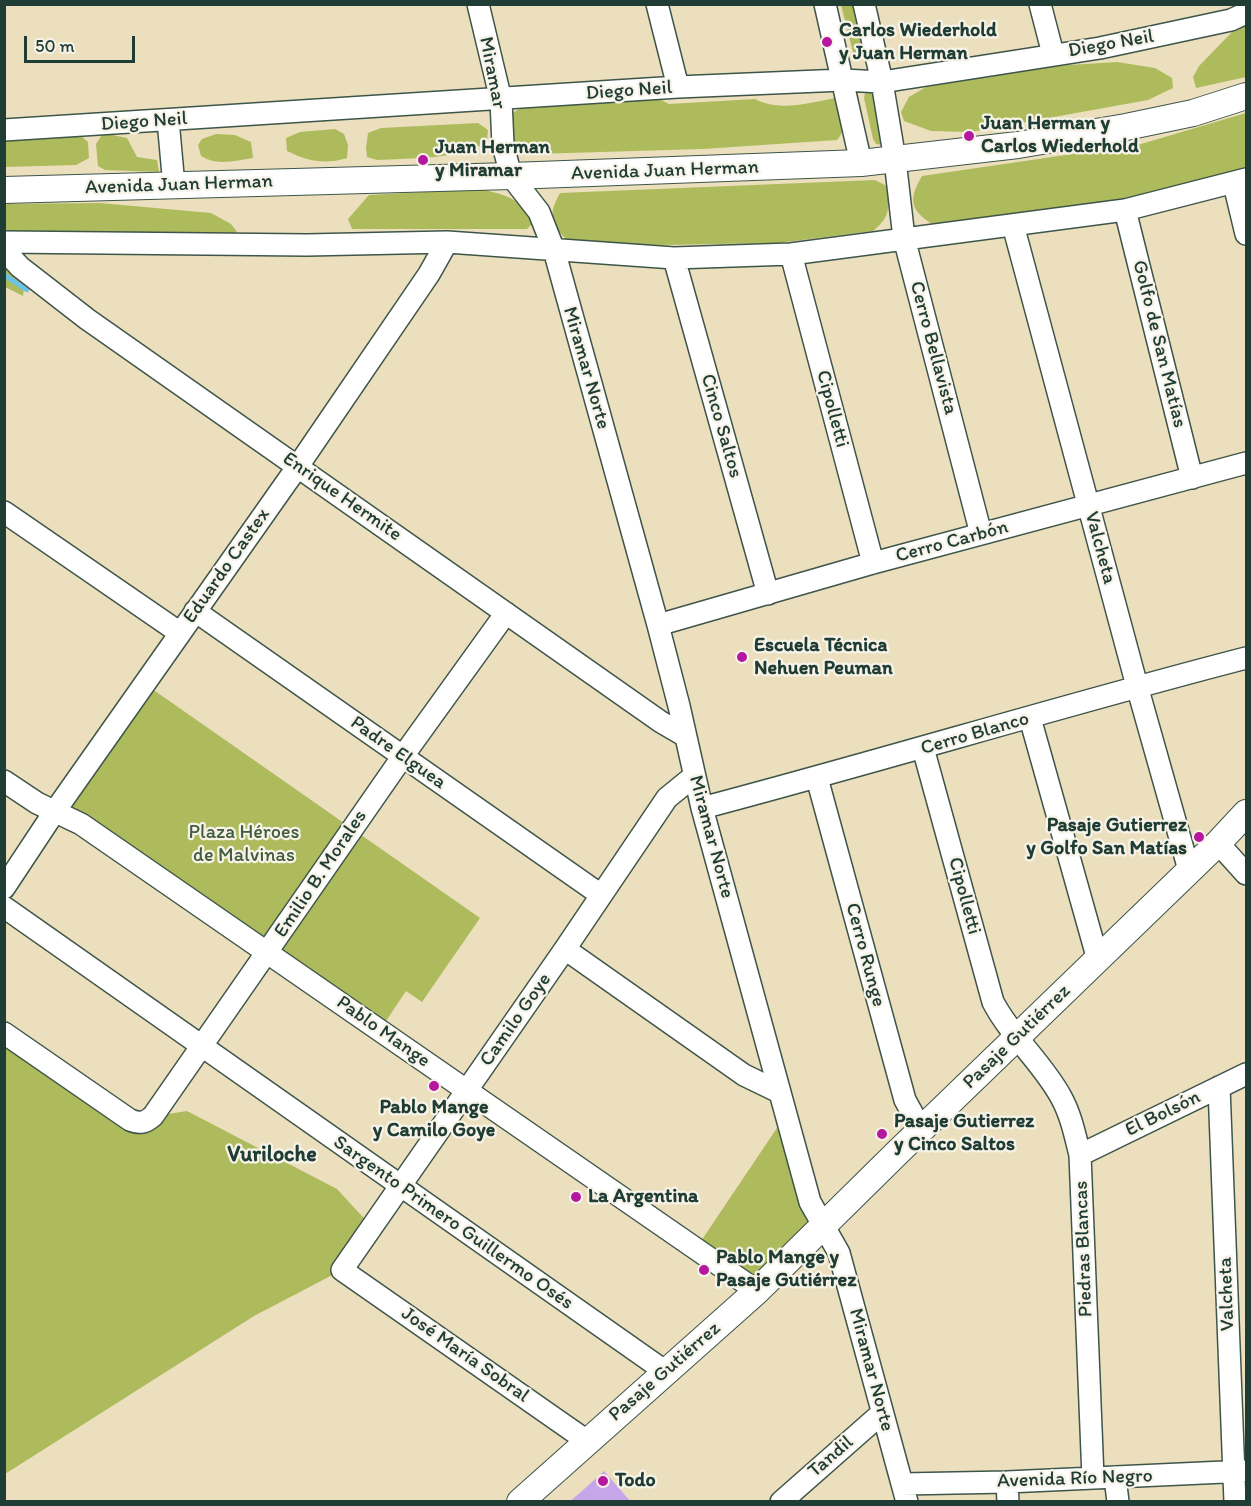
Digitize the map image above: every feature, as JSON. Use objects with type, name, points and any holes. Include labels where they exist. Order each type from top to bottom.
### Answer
[{"type":"main road","name":"Avenida Juan Herman","points":[[4,190],[511,176],[861,163],[1018,145],[1126,127],[1193,113],[1246,96]]},
{"type":"main road","name":"Pasaje Gutiérrez","points":[[527,1499],[587,1441],[757,1291],[921,1129],[1218,843],[1246,813]]},
{"type":"street","name":"Miramar","points":[[478,4],[501,100],[503,145],[511,176]]},
{"type":"street","points":[[657,4],[678,87]]},
{"type":"street","points":[[825,4],[861,163]]},
{"type":"street","name":"Cerro Bellavista","points":[[864,4],[882,82],[895,160],[904,238],[981,534]]},
{"type":"street","points":[[1040,4],[1053,54]]},
{"type":"street","name":"Diego Neil","points":[[4,130],[678,87],[843,80],[882,82],[1100,48],[1231,20],[1246,14]]},
{"type":"street","points":[[168,120],[174,186]]},
{"type":"street","name":"Miramar Norte","points":[[511,176],[539,212],[554,250],[658,625],[702,808],[810,1202],[839,1253],[905,1493]]},
{"type":"street","points":[[4,242],[307,245],[447,242],[674,258],[791,254],[1125,210],[1240,182],[1246,234]]},
{"type":"street","name":"Golfo de San Matías","points":[[1125,210],[1192,478]]},
{"type":"street","name":"Valcheta","points":[[1013,225],[1137,686],[1190,870]]},
{"type":"street","name":"Eduardo Castex","points":[[4,888],[55,811],[298,466],[429,274],[447,242]]},
{"type":"street","name":"Enrique Hermite","points":[[4,250],[20,267],[87,319],[661,722],[685,736]]},
{"type":"street","name":"Cipolletti","points":[[791,254],[873,563]]},
{"type":"street","name":"Cinco Saltos","points":[[674,258],[768,594]]},
{"type":"street","name":"Cerro Carbón","points":[[658,625],[873,563],[1246,463]]},
{"type":"street","points":[[4,512],[180,633]]},
{"type":"street","name":"Padre Elguea","points":[[195,611],[601,895]]},
{"type":"street","name":"Emilio B. Morales","points":[[4,1033],[130,1120],[138,1123],[146,1122],[153,1116],[403,756],[506,613]]},
{"type":"street","name":"Cerro Blanco","points":[[702,808],[817,778],[1137,686],[1246,658]]},
{"type":"street","points":[[1030,718],[1098,960]]},
{"type":"street","name":"Cipolletti","points":[[923,748],[993,1002],[1016,1039]]},
{"type":"street","name":"Camilo Goye","points":[[342,1270],[565,950],[667,798],[694,776]]},
{"type":"street","name":"Cerro Runge","points":[[817,778],[905,1100],[921,1129]]},
{"type":"street","name":"Pablo Mange","points":[[4,781],[37,803],[81,824],[757,1291]]},
{"type":"street","points":[[1218,843],[1246,874]]},
{"type":"street","name":"Sargento Primero Guillermo Osés","points":[[4,907],[666,1372]]},
{"type":"street","points":[[565,950],[744,1075],[779,1092]]},
{"type":"street","name":"Piedras Blancas","points":[[1016,1039],[1042,1068],[1062,1097],[1072,1120],[1080,1155],[1093,1478]]},
{"type":"street","name":"El Bolsón","points":[[1080,1155],[1246,1074]]},
{"type":"street","name":"Valcheta","points":[[1219,1087],[1240,1472],[1235,1502]]},
{"type":"street","name":"José María Sobral","points":[[342,1270],[587,1441]]},
{"type":"street","name":"Tandil","points":[[780,1502],[882,1413]]},
{"type":"street","name":"Avenida Río Negro","points":[[905,1493],[1008,1492],[1093,1478],[1240,1472]]},
{"type":"street","points":[[1115,1477],[1118,1502]]},
{"type":"green space","points":[[841,5],[853,5],[865,53],[854,56]]},
{"type":"green space","points":[[1246,25],[1246,77],[1196,88],[1193,77],[1199,66],[1233,31]]},
{"type":"green space","points":[[1117,62],[1155,68],[1172,78],[1173,88],[1148,100],[971,132],[931,131],[904,121],[901,112],[909,97],[926,87],[1053,66]]},
{"type":"green space","points":[[871,92],[876,96],[883,145],[876,144],[873,139],[864,98],[865,93]]},
{"type":"green space","points":[[652,95],[669,104],[755,99],[784,106],[835,98],[842,104],[844,127],[837,140],[703,149],[534,154],[517,152],[507,140],[507,117],[529,102]]},
{"type":"green space","points":[[1246,113],[1246,169],[1118,200],[934,225],[920,215],[914,204],[915,191],[922,176],[1141,144]]},
{"type":"green space","points":[[478,123],[488,130],[487,141],[464,152],[419,158],[377,160],[367,157],[368,133],[381,128]]},
{"type":"green space","points":[[335,129],[344,134],[348,145],[347,158],[316,161],[287,151],[286,138],[300,132]]},
{"type":"green space","points":[[103,133],[127,138],[137,157],[157,160],[159,172],[105,170],[98,166],[96,144]]},
{"type":"green space","points":[[216,134],[235,135],[251,142],[253,158],[220,162],[201,156],[198,145],[202,139]]},
{"type":"green space","points":[[81,136],[88,142],[89,158],[76,165],[5,167],[4,139]]},
{"type":"green space","points":[[875,180],[887,186],[888,212],[873,231],[778,243],[662,245],[569,242],[558,230],[552,214],[560,193]]},
{"type":"green space","points":[[481,189],[517,202],[534,222],[527,229],[352,229],[348,219],[369,195]]},
{"type":"green space","points":[[100,203],[211,213],[231,224],[237,232],[227,235],[17,235],[5,229],[5,204]]},
{"type":"green space","points":[[4,260],[25,283],[23,296],[5,287]]},
{"type":"green space","name":"Plaza Héroes de Malvinas","points":[[145,684],[480,918],[422,1002],[406,991],[380,1030],[55,811]]},
{"type":"green space","points":[[5,1033],[130,1120],[187,1111],[337,1189],[372,1227],[342,1270],[254,1316],[5,1474]]},
{"type":"green space","points":[[781,1122],[818,1224],[757,1285],[699,1244]]},
{"type":"building","name":"Todo","points":[[604,1471],[631,1502],[569,1502],[582,1491]]},
{"type":"waterway","points":[[4,275],[27,290]]},
{"type":"place","name":"Carlos Wiederhold y Juan Herman","points":[[827,42]]},
{"type":"place","name":"Juan Herman y Carlos Wiederhold","points":[[969,136]]},
{"type":"place","name":"Juan Herman y Miramar","points":[[423,160]]},
{"type":"place","name":"Escuela Técnica Nehuen Peuman","points":[[742,657]]},
{"type":"place","name":"Pasaje Gutierrez y Golfo San Matías","points":[[1199,837]]},
{"type":"place","name":"Pablo Mange y Camilo Goye","points":[[434,1086]]},
{"type":"place","name":"Pasaje Gutierrez y Cinco Saltos","points":[[882,1134]]},
{"type":"place","name":"La Argentina","points":[[576,1197]]},
{"type":"place","name":"Pablo Mange y Pasaje Gutiérrez","points":[[704,1270]]},
{"type":"place","name":"Todo","points":[[603,1481]]},
{"type":"district","name":"Vuriloche","points":[[272,1155]]}]
